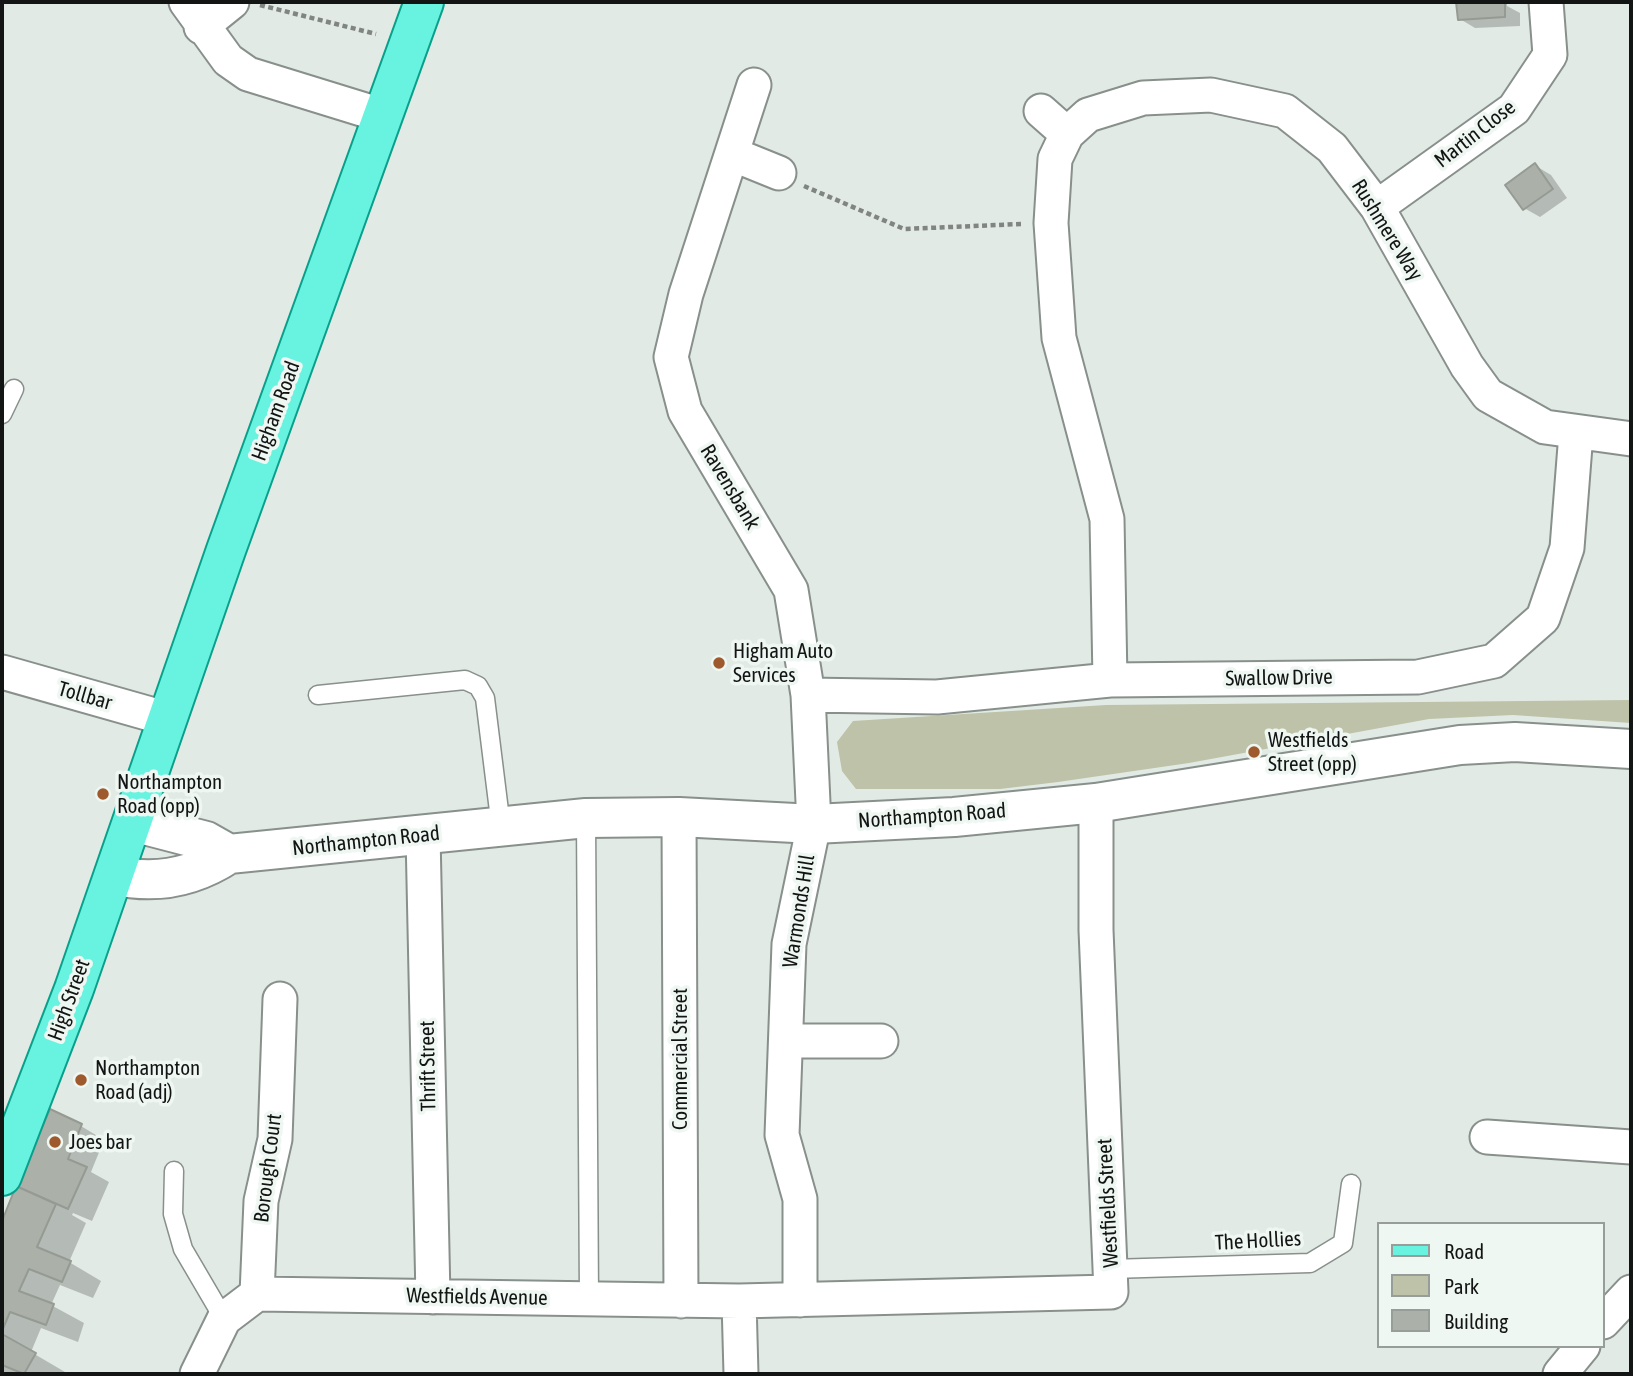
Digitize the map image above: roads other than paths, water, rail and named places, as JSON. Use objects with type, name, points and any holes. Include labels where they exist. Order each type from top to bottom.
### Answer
[{"type":"main road","name":"Higham Road","points":[[132,822],[381,115],[424,2]]},
{"type":"main road","name":"Northampton Road","points":[[229,854],[586,818],[679,817],[814,824],[954,817],[1096,803],[1460,746],[1515,742],[1631,749]]},
{"type":"main road","points":[[132,822],[206,842],[229,854]]},
{"type":"main road","name":"High Street","points":[[2,1176],[63,1019],[132,822]]},
{"type":"main road","points":[[114,875],[136,881],[186,875],[205,869],[229,854]]},
{"type":"street","name":"Martin Close","points":[[1377,207],[1514,109],[1550,55],[1546,2]]},
{"type":"street","points":[[246,3],[194,15],[228,60],[248,74],[381,115]]},
{"type":"street","name":"Ravensbank","points":[[754,85],[686,294],[671,357],[685,411],[791,590],[808,695],[814,824]]},
{"type":"street","name":"Rushmere Way","points":[[1110,680],[1107,520],[1059,338],[1051,223],[1055,159],[1068,134],[1088,115],[1143,98],[1212,95],[1286,111],[1332,148],[1377,207],[1467,366],[1489,396],[1545,427],[1631,439]]},
{"type":"street","points":[[1041,111],[1068,134]]},
{"type":"street","points":[[732,155],[779,173]]},
{"type":"street","name":"Swallow Drive","points":[[808,695],[937,697],[1110,680],[1418,677],[1494,661],[1543,618],[1567,548],[1576,433]]},
{"type":"street","name":"Tollbar","points":[[2,672],[168,719]]},
{"type":"street","name":"Westfields Street","points":[[800,1300],[1111,1292],[1096,930],[1096,803]]},
{"type":"street","name":"Commercial Street","points":[[679,817],[681,1301]]},
{"type":"street","name":"Warmonds Hill","points":[[800,1300],[800,1199],[782,1135],[789,944],[814,824]]},
{"type":"street","name":"Thrift Street","points":[[423,835],[433,1297]]},
{"type":"street","name":"Borough Court","points":[[257,1294],[261,1201],[275,1139],[280,999]]},
{"type":"street","points":[[786,1041],[881,1041]]},
{"type":"street","points":[[1487,1137],[1631,1147]]},
{"type":"street","points":[[1605,1320],[1631,1292]]},
{"type":"street","points":[[197,1374],[224,1319],[257,1294]]},
{"type":"street","name":"Westfields Avenue","points":[[257,1294],[681,1301],[800,1300]]},
{"type":"street","points":[[739,1301],[741,1374]]},
{"type":"street","points":[[1560,1374],[1581,1348]]},
{"type":"lane","points":[[2,414],[14,389]]},
{"type":"lane","points":[[318,695],[465,680],[478,686],[485,698],[501,827]]},
{"type":"lane","points":[[586,818],[589,1299]]},
{"type":"lane","points":[[174,1171],[173,1214],[183,1249],[224,1319]]},
{"type":"lane","name":"The Hollies","points":[[1111,1269],[1310,1263],[1343,1243],[1351,1184]]},
{"type":"place","name":"Higham Auto Services","points":[[719,663]]},
{"type":"place","name":"Westfields Street (opp)","points":[[1254,752]]},
{"type":"place","name":"Northampton Road (opp)","points":[[103,794]]},
{"type":"place","name":"Northampton Road (adj)","points":[[81,1080]]},
{"type":"place","name":"Joes bar","points":[[55,1142]]}]
